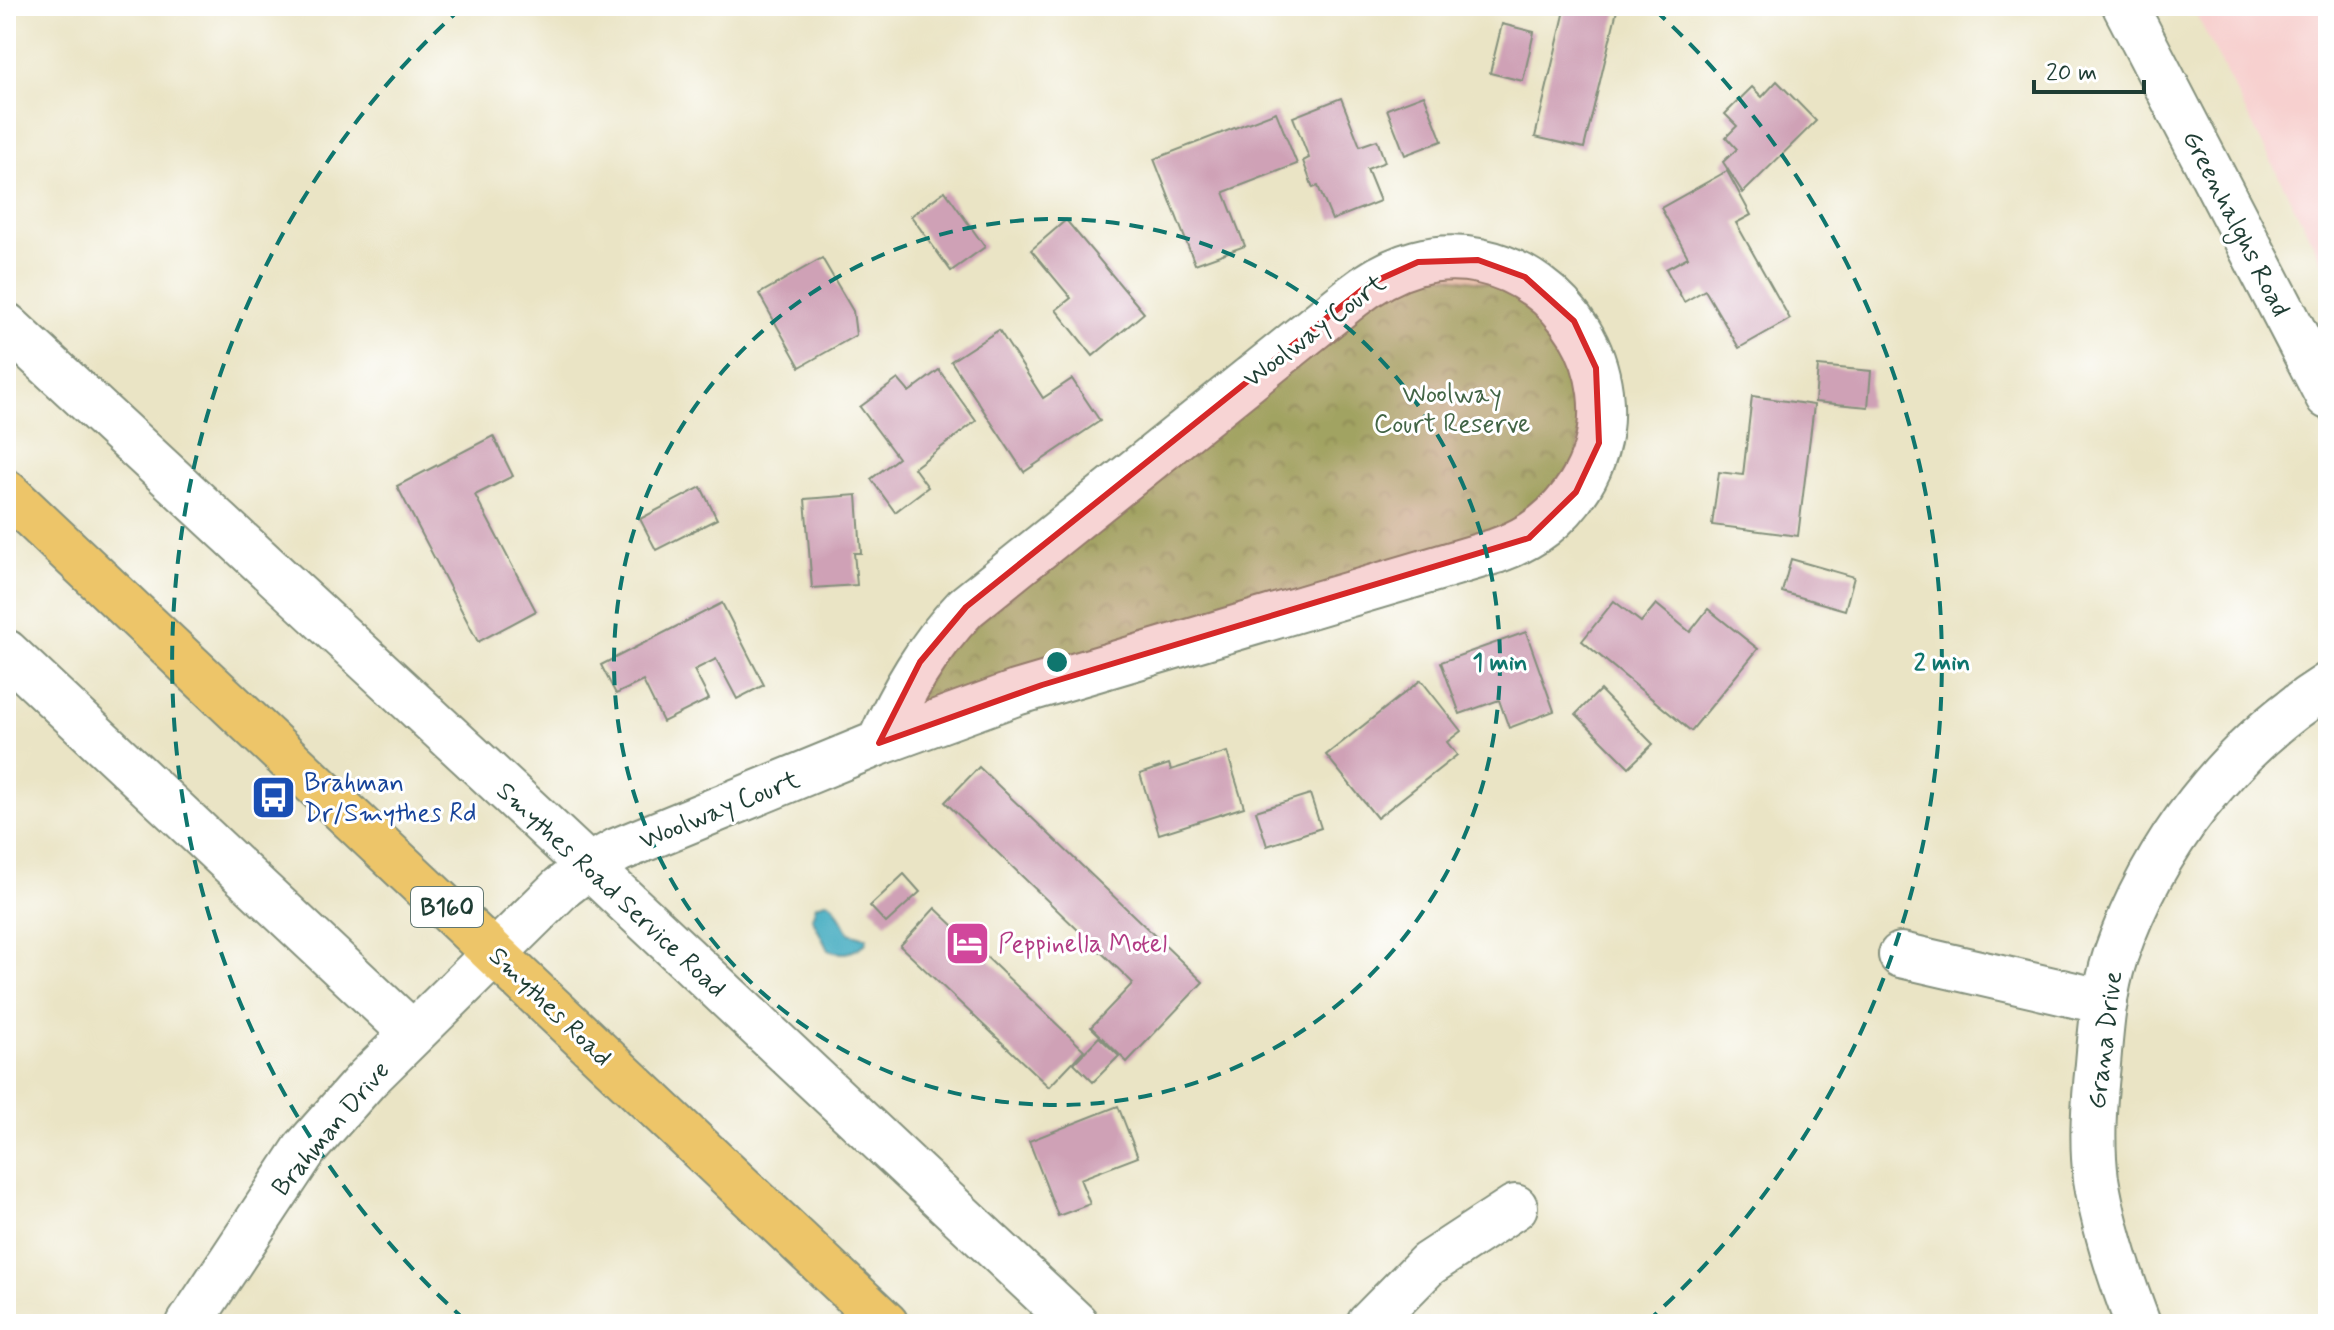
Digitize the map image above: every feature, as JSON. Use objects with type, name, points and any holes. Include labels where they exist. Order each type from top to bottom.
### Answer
[{"type":"main road","name":"Smythes Road","points":[[6,492],[886,1324]]},
{"type":"street","name":"Greenhalghs Road","points":[[2125,6],[2328,397]]},
{"type":"street","name":"Woolway Court","points":[[496,953],[561,888],[588,867],[618,850],[879,743],[1042,685],[1496,551],[1529,538],[1550,521],[1576,492],[1599,443],[1599,387],[1593,359],[1582,334],[1564,310],[1540,287],[1510,269],[1494,264],[1459,258],[1439,259],[1418,262],[1383,276],[1352,297],[966,607],[920,662],[879,743]]},
{"type":"street","name":"Smythes Road Service Road","points":[[6,325],[1076,1324]]},
{"type":"street","points":[[6,652],[412,1033]]},
{"type":"street","name":"Grana Drive","points":[[2138,1324],[2110,1240],[2096,1177],[2095,1105],[2105,1002],[2115,957],[2147,883],[2176,833],[2242,754],[2296,707],[2328,685]]},
{"type":"street","name":"Brahman Drive","points":[[189,1324],[305,1149],[367,1079],[496,953]]},
{"type":"street","points":[[1901,955],[2105,1002]]},
{"type":"street","points":[[1369,1324],[1428,1264],[1515,1207]]},
{"type":"highlighted area","points":[[1478,260],[1525,277],[1574,321],[1596,368],[1599,443],[1576,492],[1529,538],[1042,685],[879,743],[920,662],[966,607],[1369,284],[1418,262]]},
{"type":"shaded area","points":[[2192,6],[2328,6],[2328,273]]},
{"type":"green space","name":"Woolway Court Reserve","points":[[1432,274],[1516,288],[1581,365],[1578,458],[1525,524],[927,712],[917,696],[946,650],[1368,302]]},
{"type":"water","points":[[828,901],[849,933],[867,938],[865,944],[847,953],[828,950],[812,918],[816,905]]},
{"type":"building","points":[[1566,6],[1618,6],[1584,148],[1535,137]]},
{"type":"building","points":[[1502,24],[1534,32],[1523,81],[1490,73]]},
{"type":"building","points":[[1777,81],[1816,121],[1743,193],[1723,162],[1737,149],[1726,137],[1737,126],[1725,114],[1752,87],[1762,97]]},
{"type":"building","points":[[1424,95],[1442,141],[1405,155],[1387,109]]},
{"type":"building","points":[[1341,98],[1360,146],[1377,140],[1385,162],[1367,169],[1380,201],[1332,220],[1318,186],[1313,188],[1303,161],[1309,158],[1293,117]]},
{"type":"building","points":[[1276,112],[1297,164],[1224,192],[1245,246],[1195,264],[1154,159]]},
{"type":"building","points":[[1727,171],[1751,215],[1736,223],[1790,319],[1739,348],[1705,290],[1684,302],[1666,269],[1688,257],[1661,208]]},
{"type":"building","points":[[945,191],[985,247],[951,271],[911,216]]},
{"type":"building","points":[[1066,220],[1144,313],[1093,356],[1056,310],[1071,298],[1031,250]]},
{"type":"building","points":[[822,258],[853,311],[856,335],[800,367],[759,294]]},
{"type":"building","points":[[999,330],[1043,398],[1072,379],[1100,421],[1024,472],[951,361]]},
{"type":"building","points":[[1818,366],[1871,371],[1868,407],[1815,402]]},
{"type":"building","points":[[939,370],[976,421],[914,468],[928,487],[895,512],[871,479],[898,458],[860,407],[898,379],[909,392]]},
{"type":"building","points":[[1752,396],[1814,405],[1798,536],[1712,525],[1719,472],[1743,475]]},
{"type":"building","points":[[493,436],[513,476],[475,495],[536,611],[478,642],[397,486]]},
{"type":"building","points":[[701,487],[717,519],[656,550],[640,519]]},
{"type":"building","points":[[857,495],[861,553],[854,553],[857,585],[812,588],[805,499]]},
{"type":"building","points":[[1791,559],[1854,577],[1845,610],[1782,592]]},
{"type":"building","points":[[1614,601],[1641,622],[1656,604],[1690,632],[1708,609],[1758,649],[1691,731],[1582,641]]},
{"type":"building","points":[[722,603],[764,685],[737,699],[716,659],[694,670],[709,699],[663,722],[643,681],[616,694],[601,665]]},
{"type":"building","points":[[1526,632],[1554,711],[1509,728],[1499,700],[1460,714],[1441,662]]},
{"type":"building","points":[[1421,680],[1461,731],[1447,742],[1457,755],[1377,818],[1326,755]]},
{"type":"building","points":[[1600,690],[1653,744],[1629,767],[1576,714]]},
{"type":"building","points":[[1227,752],[1244,807],[1159,834],[1140,774],[1169,764],[1171,770]]},
{"type":"building","points":[[979,767],[1203,982],[1127,1062],[1091,1027],[1133,983],[945,802]]},
{"type":"building","points":[[1310,794],[1321,828],[1267,846],[1256,811]]},
{"type":"building","points":[[904,874],[920,892],[886,923],[870,906]]},
{"type":"building","points":[[935,908],[1084,1050],[1049,1087],[900,946]]},
{"type":"building","points":[[1099,1037],[1119,1056],[1093,1082],[1074,1063]]},
{"type":"building","points":[[1118,1106],[1138,1157],[1080,1179],[1090,1204],[1058,1216],[1029,1141]]},
{"type":"place","name":"Brahman Dr/Smythes Rd","points":[[273,797]]},
{"type":"place","name":"Peppinella Motel","points":[[967,943]]}]
